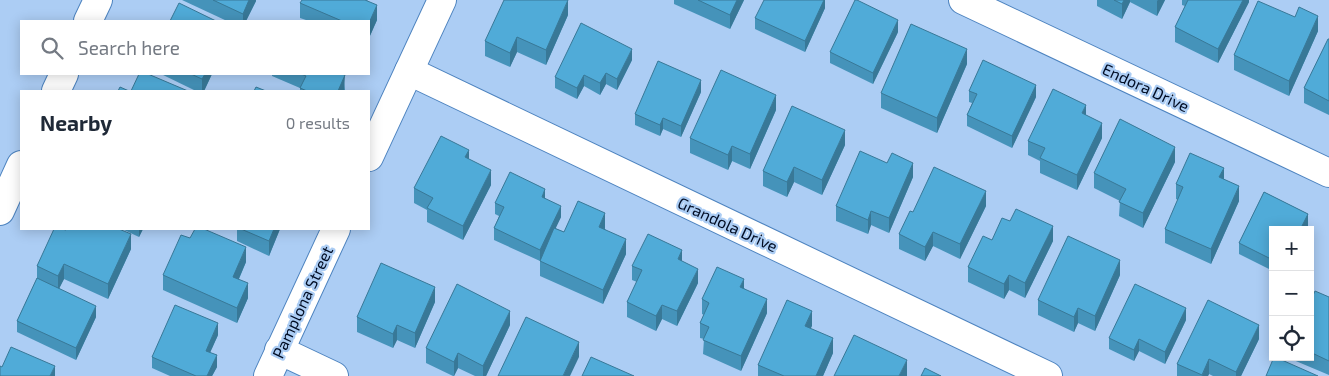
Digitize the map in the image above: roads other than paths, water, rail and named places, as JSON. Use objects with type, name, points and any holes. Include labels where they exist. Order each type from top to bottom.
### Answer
[{"type":"street","points":[[88,20],[98,0]]},
{"type":"street","points":[[370,156],[442,0]]},
{"type":"street","name":"Endora Drive","points":[[963,0],[1329,173]]},
{"type":"street","name":"Grandola Drive","points":[[409,72],[1048,376]]},
{"type":"street","points":[[56,90],[64,75]]},
{"type":"street","points":[[0,211],[20,167]]},
{"type":"street","name":"Pamplona Street","points":[[268,376],[336,230]]},
{"type":"street","points":[[280,350],[334,376]]}]
